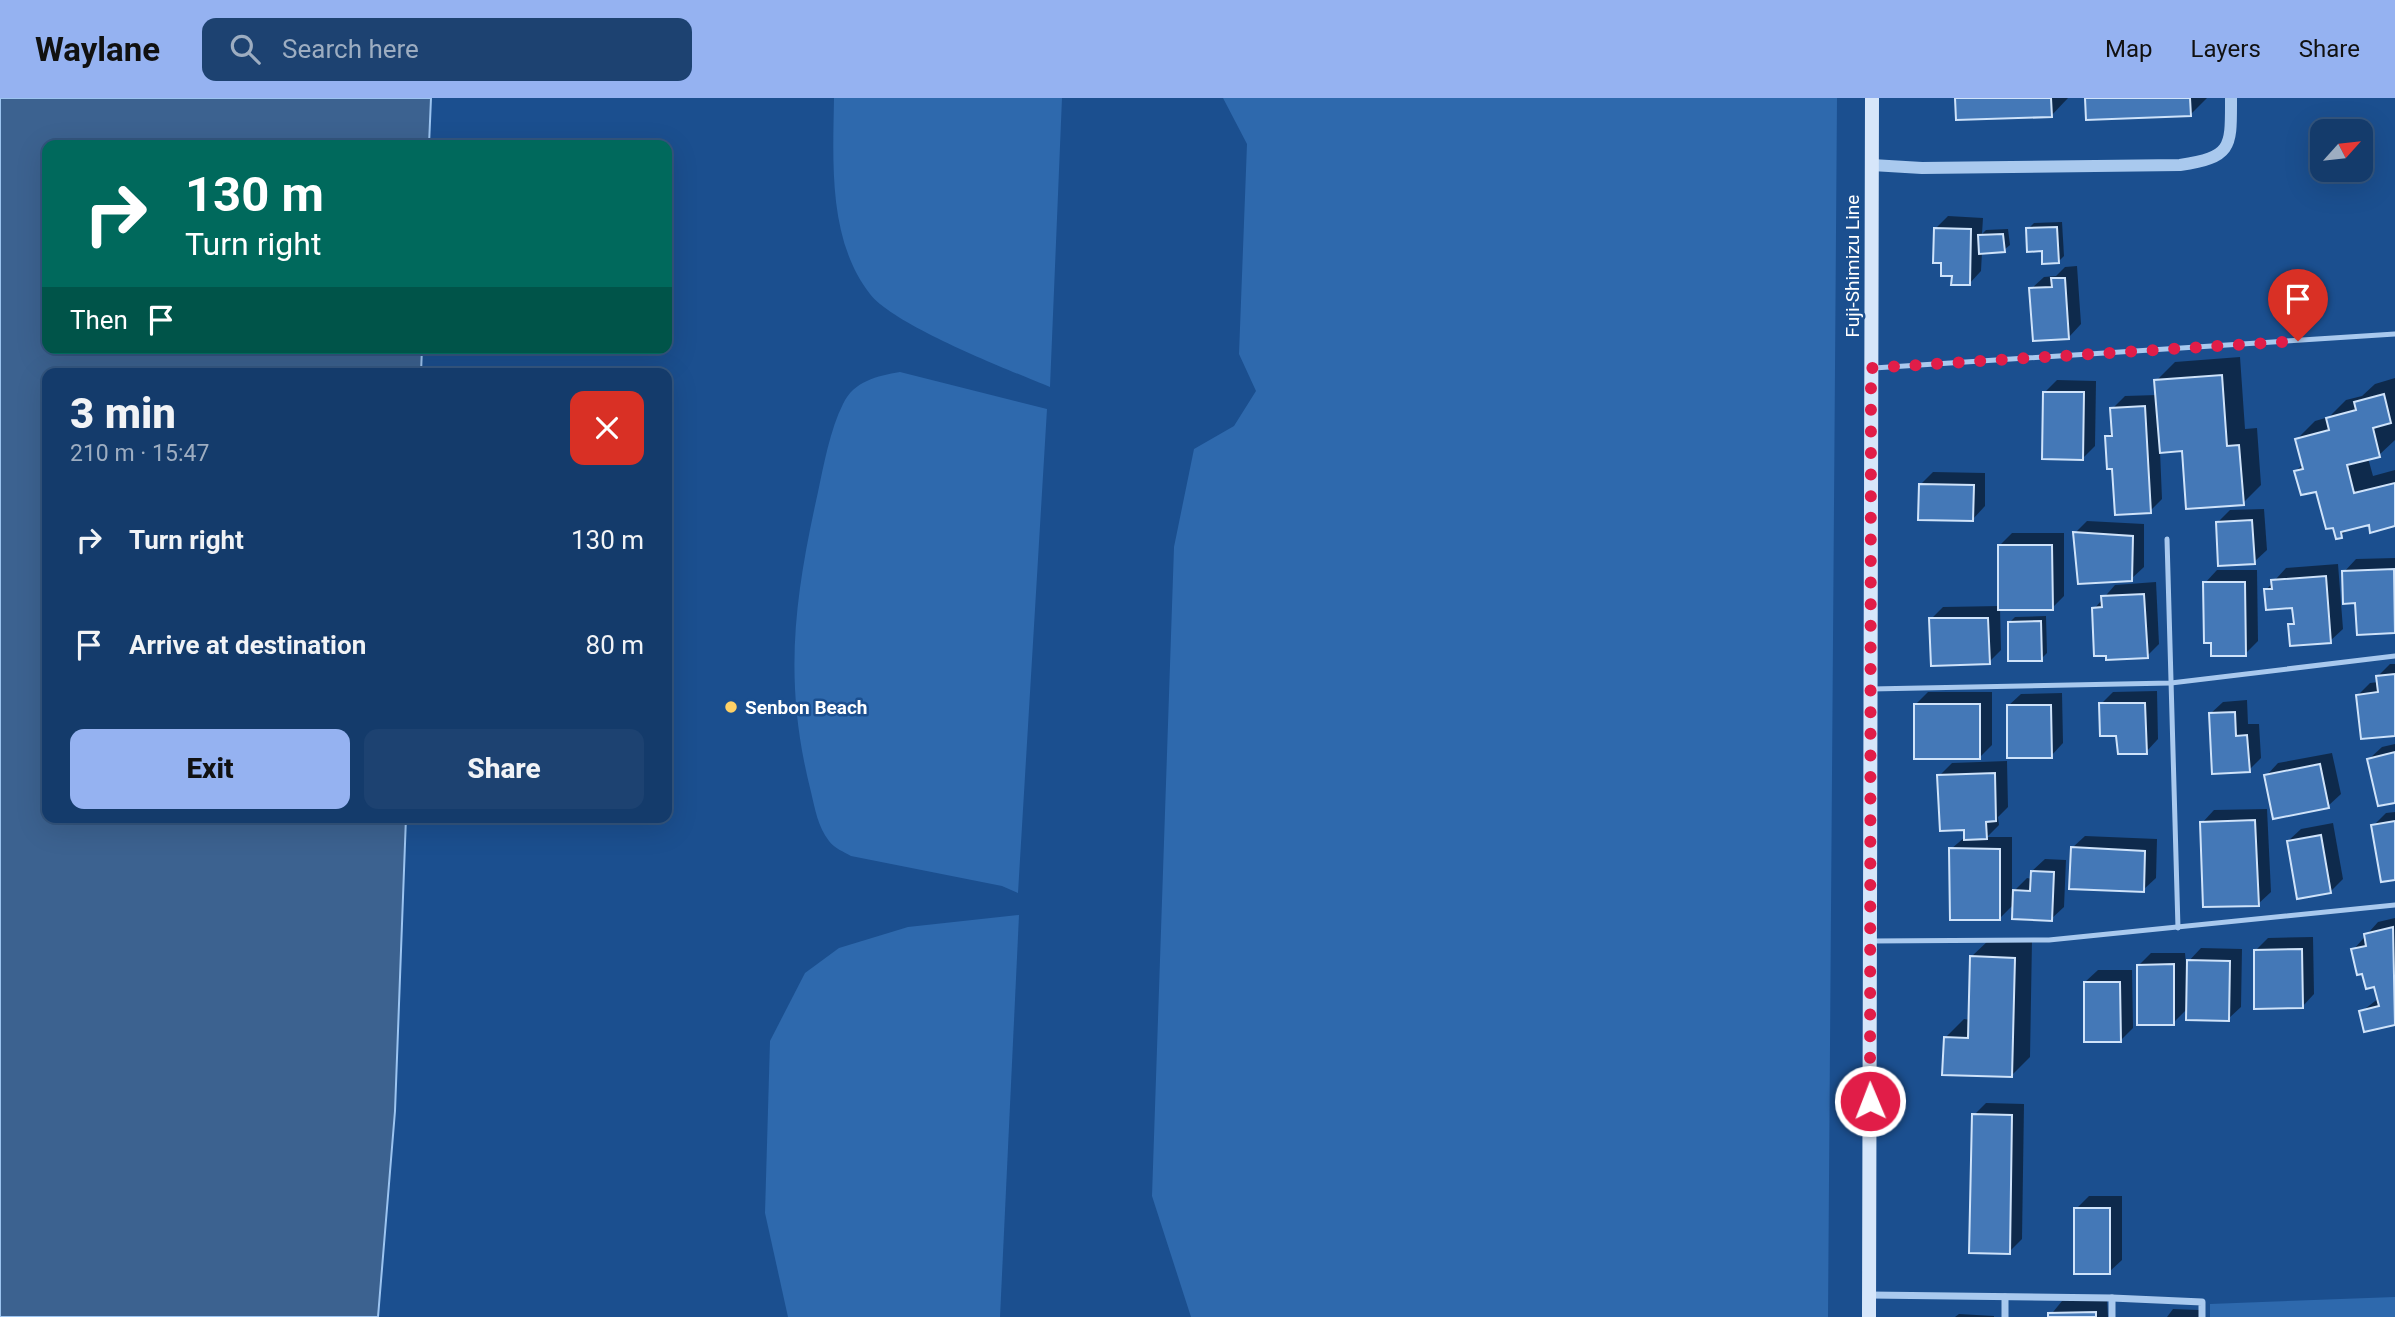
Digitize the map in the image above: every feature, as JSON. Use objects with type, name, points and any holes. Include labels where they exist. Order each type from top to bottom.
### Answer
[{"type":"main road","name":"Fuji-Shimizu Line","points":[[1869,1317],[1868,690],[1872,98]]},
{"type":"street","points":[[1872,165],[1922,168],[2180,165],[2206,161],[2220,154],[2231,138],[2231,98]]},
{"type":"street","points":[[1870,1295],[2202,1301],[2202,1317]]},
{"type":"street","points":[[2006,1297],[2006,1317]]},
{"type":"street","points":[[2112,1298],[2112,1317]]},
{"type":"lane","points":[[1871,368],[2395,334]]},
{"type":"lane","points":[[2167,539],[2178,928]]},
{"type":"lane","points":[[1868,690],[2171,683],[2395,656]]},
{"type":"lane","points":[[1868,941],[2049,940],[2395,905]]},
{"type":"shaded area","points":[[0,98],[431,98],[429,140],[42,140],[42,354],[422,354],[421,368],[42,368],[42,823],[406,823],[395,1111],[378,1317],[0,1317]]},
{"type":"shaded area","points":[[834,98],[1062,98],[1050,387],[927,333],[903,320],[870,294],[856,273],[840,225],[834,174]]},
{"type":"shaded area","points":[[1223,98],[1837,98],[1828,1317],[1191,1317],[1152,1196],[1174,547],[1194,449],[1234,426],[1256,391],[1239,354],[1247,144]]},
{"type":"shaded area","points":[[900,372],[1047,409],[1018,893],[1002,886],[851,856],[834,846],[825,836],[817,818],[811,792],[802,752],[795,677],[798,605],[810,531],[828,447],[843,404],[853,390],[867,381]]},
{"type":"shaded area","points":[[1019,915],[1000,1317],[788,1317],[765,1213],[770,1041],[805,973],[839,948],[908,927]]},
{"type":"shaded area","points":[[2395,1297],[2395,1317],[2210,1317],[2210,1304]]},
{"type":"building","points":[[1955,98],[2051,98],[2052,117],[1956,120]]},
{"type":"building","points":[[2085,98],[2190,98],[2191,116],[2086,120]]},
{"type":"building","points":[[2057,227],[2059,263],[2042,264],[2042,251],[2027,252],[2026,228]]},
{"type":"building","points":[[1934,228],[1971,229],[1970,285],[1951,285],[1952,276],[1941,276],[1941,263],[1933,263]]},
{"type":"building","points":[[2003,234],[2005,252],[1979,254],[1978,235]]},
{"type":"building","points":[[2051,278],[2065,278],[2069,339],[2033,341],[2029,288],[2052,287]]},
{"type":"building","points":[[2222,375],[2227,446],[2239,445],[2244,505],[2186,509],[2182,451],[2160,453],[2154,380]]},
{"type":"building","points":[[2043,392],[2084,392],[2083,460],[2042,459]]},
{"type":"building","points":[[2384,394],[2391,423],[2373,428],[2380,457],[2347,465],[2354,493],[2395,483],[2395,526],[2370,533],[2369,525],[2341,532],[2342,538],[2336,539],[2333,528],[2326,529],[2316,492],[2301,495],[2294,471],[2303,469],[2295,439],[2329,430],[2326,418],[2356,410],[2354,402]]},
{"type":"building","points":[[2145,406],[2151,513],[2115,515],[2112,469],[2107,469],[2105,436],[2112,436],[2110,408]]},
{"type":"building","points":[[1919,484],[1974,485],[1973,521],[1918,520]]},
{"type":"building","points":[[2252,520],[2255,564],[2218,566],[2216,522]]},
{"type":"building","points":[[2073,532],[2133,536],[2132,581],[2078,584]]},
{"type":"building","points":[[1998,545],[2052,545],[2053,610],[1998,610]]},
{"type":"building","points":[[2394,569],[2395,633],[2357,635],[2355,603],[2343,604],[2342,571]]},
{"type":"building","points":[[2326,576],[2331,643],[2290,646],[2288,624],[2294,624],[2292,608],[2266,610],[2264,589],[2272,589],[2271,580]]},
{"type":"building","points":[[2203,582],[2245,582],[2246,656],[2211,656],[2211,643],[2204,643]]},
{"type":"building","points":[[2144,594],[2148,658],[2106,660],[2106,656],[2094,656],[2092,608],[2102,607],[2101,596]]},
{"type":"building","points":[[1929,618],[1988,618],[1990,664],[1931,666]]},
{"type":"building","points":[[2041,621],[2042,661],[2008,661],[2008,622]]},
{"type":"building","points":[[2395,674],[2395,736],[2361,739],[2356,695],[2378,692],[2376,676]]},
{"type":"building","points":[[2099,703],[2145,703],[2147,754],[2118,754],[2116,736],[2100,736]]},
{"type":"building","points":[[1914,704],[1980,704],[1980,759],[1914,759]]},
{"type":"building","points":[[2007,705],[2051,705],[2052,758],[2007,758]]},
{"type":"building","points":[[2235,712],[2236,736],[2247,735],[2250,772],[2212,774],[2209,713]]},
{"type":"building","points":[[2395,752],[2395,803],[2378,806],[2367,759]]},
{"type":"building","points":[[2320,764],[2329,808],[2273,819],[2264,775]]},
{"type":"building","points":[[1995,773],[1996,821],[1986,822],[1987,839],[1964,840],[1964,830],[1940,831],[1937,775]]},
{"type":"building","points":[[2255,820],[2259,906],[2203,907],[2200,822]]},
{"type":"building","points":[[2395,821],[2395,880],[2381,882],[2371,825]]},
{"type":"building","points":[[2321,835],[2331,893],[2297,899],[2287,841]]},
{"type":"building","points":[[2071,847],[2145,851],[2144,892],[2069,889]]},
{"type":"building","points":[[1949,848],[2000,849],[2000,920],[1950,920]]},
{"type":"building","points":[[2031,871],[2054,872],[2052,921],[2012,919],[2013,890],[2030,891]]},
{"type":"building","points":[[2393,927],[2395,1025],[2364,1032],[2359,1011],[2379,1006],[2374,987],[2366,989],[2362,974],[2357,975],[2351,949],[2366,946],[2364,934]]},
{"type":"building","points":[[2302,949],[2303,1008],[2254,1009],[2254,950]]},
{"type":"building","points":[[1970,956],[2015,958],[2012,1077],[1942,1075],[1944,1037],[1968,1038]]},
{"type":"building","points":[[2187,960],[2230,961],[2229,1021],[2186,1020]]},
{"type":"building","points":[[2174,964],[2174,1025],[2137,1025],[2137,965]]},
{"type":"building","points":[[2084,982],[2120,982],[2121,1042],[2084,1042]]},
{"type":"building","points":[[1972,1114],[2012,1115],[2010,1254],[1969,1253]]},
{"type":"building","points":[[2074,1208],[2110,1208],[2110,1274],[2074,1274]]},
{"type":"building","points":[[2096,1312],[2096,1317],[2048,1317],[2048,1313]]},
{"type":"place","name":"Senbon Beach","points":[[731,707]]},
{"type":"route","points":[[1870,1101],[1868,690],[1871,368],[2298,341]]}]
